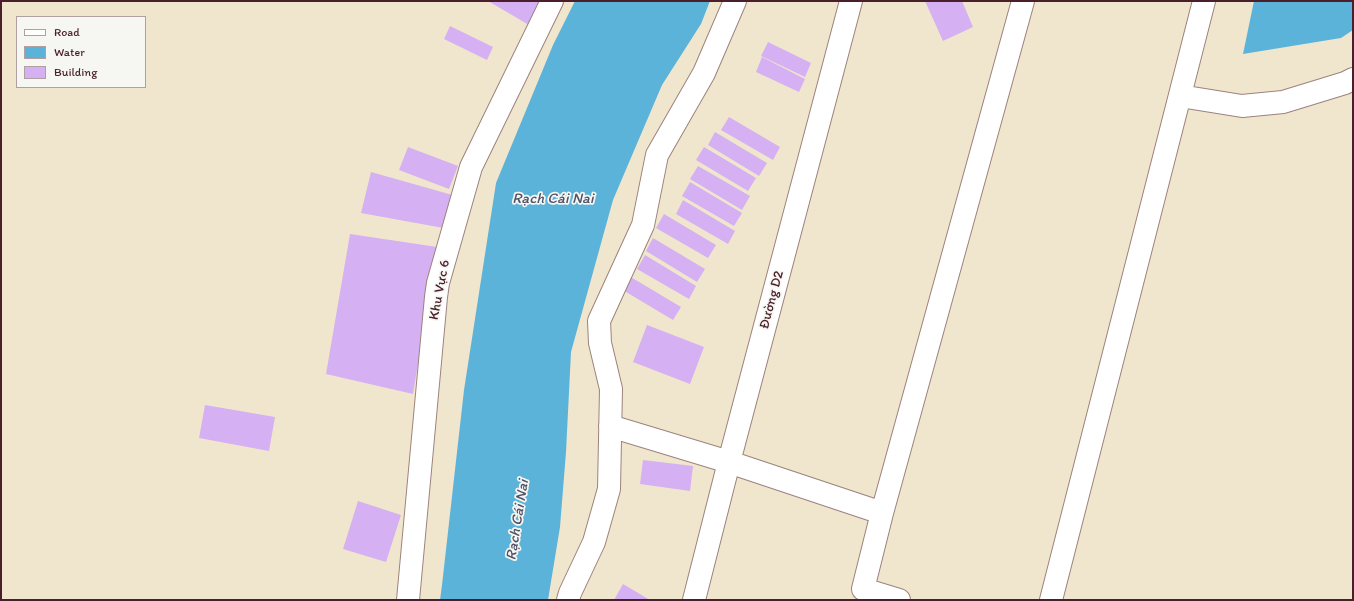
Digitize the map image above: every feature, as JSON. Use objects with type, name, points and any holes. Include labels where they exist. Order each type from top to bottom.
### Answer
[{"type":"street","name":"Khu Vực 6","points":[[408,600],[438,284],[471,167],[552,1]]},
{"type":"street","points":[[568,600],[594,542],[609,489],[611,389],[600,343],[599,321],[643,225],[658,155],[704,73],[734,1]]},
{"type":"street","name":"Đường D2","points":[[694,600],[851,1]]},
{"type":"street","points":[[899,600],[863,589],[882,513],[1023,1]]},
{"type":"street","points":[[1051,600],[1204,1]]},
{"type":"street","points":[[1180,96],[1242,106],[1282,102],[1345,83],[1353,79]]},
{"type":"street","points":[[610,426],[729,462],[882,513]]},
{"type":"water","name":"Rạch Cái Nai","points":[[575,1],[710,1],[701,24],[662,85],[613,200],[571,352],[566,452],[560,527],[548,600],[440,600],[464,390],[496,183],[553,45]]},
{"type":"water","points":[[1254,1],[1353,1],[1353,30],[1341,38],[1243,54]]},
{"type":"building","points":[[488,1],[543,1],[529,25]]},
{"type":"building","points":[[925,1],[962,1],[973,27],[943,41]]},
{"type":"building","points":[[450,26],[493,47],[487,60],[444,39]]},
{"type":"building","points":[[768,42],[811,63],[805,77],[761,56]]},
{"type":"building","points":[[762,57],[805,79],[799,92],[756,72]]},
{"type":"building","points":[[729,117],[780,147],[773,160],[721,130]]},
{"type":"building","points":[[715,132],[767,163],[759,176],[708,145]]},
{"type":"building","points":[[408,147],[458,166],[449,189],[399,170]]},
{"type":"building","points":[[704,147],[756,178],[748,191],[696,160]]},
{"type":"building","points":[[698,166],[750,196],[742,210],[690,179]]},
{"type":"building","points":[[371,172],[456,196],[449,229],[361,213]]},
{"type":"building","points":[[690,182],[742,213],[734,226],[682,196]]},
{"type":"building","points":[[683,200],[735,231],[728,244],[676,214]]},
{"type":"building","points":[[664,214],[716,245],[708,258],[656,228]]},
{"type":"building","points":[[350,234],[437,247],[413,394],[326,374]]},
{"type":"building","points":[[653,238],[705,269],[697,282],[646,251]]},
{"type":"building","points":[[645,255],[696,286],[689,299],[637,269]]},
{"type":"building","points":[[629,276],[681,307],[673,320],[621,289]]},
{"type":"building","points":[[647,325],[704,347],[690,384],[633,362]]},
{"type":"building","points":[[205,405],[275,417],[269,451],[199,438]]},
{"type":"building","points":[[643,460],[693,466],[690,491],[640,484]]},
{"type":"building","points":[[358,501],[401,515],[386,562],[343,549]]},
{"type":"building","points":[[623,584],[650,600],[614,600]]}]
